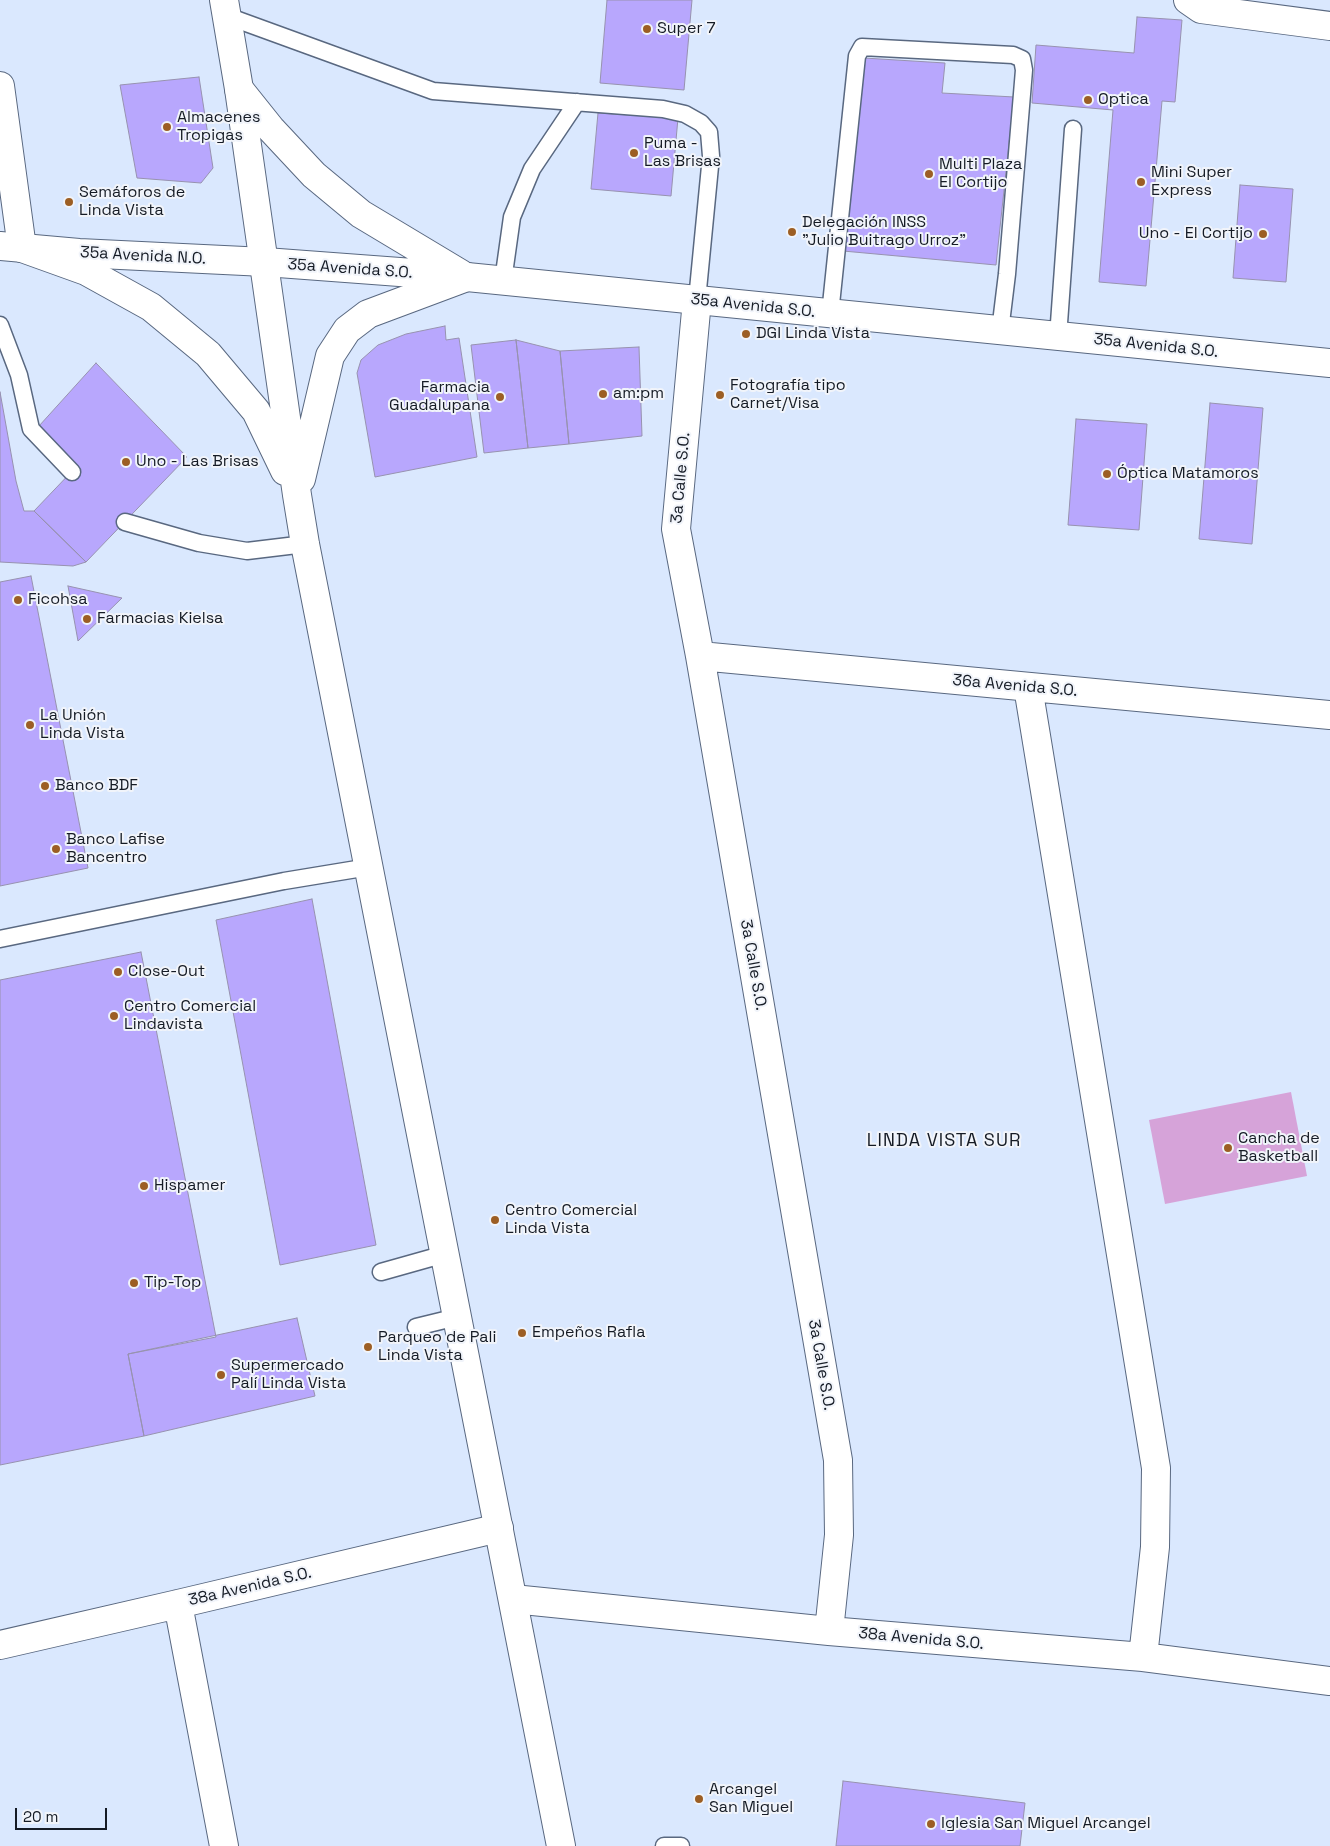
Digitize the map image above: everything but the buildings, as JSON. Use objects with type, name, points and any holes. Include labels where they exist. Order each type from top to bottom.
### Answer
[{"type":"street","points":[[1188,0],[1201,9],[1330,26]]},
{"type":"street","points":[[225,8],[265,262],[297,495],[561,1846]]},
{"type":"street","points":[[0,86],[11,247],[86,271],[151,307],[208,354],[256,411],[297,495]]},
{"type":"street","points":[[239,89],[271,129],[314,175],[361,214],[467,278]]},
{"type":"street","name":"35a Avenida N.O.","points":[[11,247],[265,262]]},
{"type":"street","name":"35a Avenida S.O.","points":[[265,262],[503,281],[1330,363]]},
{"type":"street","points":[[297,495],[330,356],[346,330],[368,314],[467,278]]},
{"type":"street","name":"3a Calle S.O.","points":[[697,300],[676,529],[700,656],[838,1460],[839,1535],[829,1631]]},
{"type":"street","name":"36a Avenida S.O.","points":[[700,656],[1330,715]]},
{"type":"street","points":[[1028,687],[1156,1468],[1155,1547],[1143,1658]]},
{"type":"street","name":"38a Avenida S.O.","points":[[0,1645],[499,1528]]},
{"type":"street","name":"38a Avenida S.O.","points":[[512,1599],[829,1631],[1143,1658],[1330,1682]]},
{"type":"street","points":[[178,1604],[224,1846]]},
{"type":"lane","points":[[225,8],[433,92],[663,108],[685,114],[701,123],[709,132],[710,156],[697,300]]},
{"type":"lane","points":[[830,314],[857,56],[862,47],[1013,54],[1022,59],[1024,70],[1007,274],[1000,331]]},
{"type":"lane","points":[[503,281],[512,217],[532,168],[577,102]]},
{"type":"lane","points":[[1058,337],[1073,129]]},
{"type":"lane","points":[[0,325],[18,375],[31,429],[72,472]]},
{"type":"lane","points":[[125,522],[198,543],[248,551],[306,544]]},
{"type":"lane","points":[[0,938],[275,883],[369,868]]},
{"type":"lane","points":[[381,1272],[445,1254]]},
{"type":"lane","points":[[416,1327],[457,1317]]},
{"type":"lane","points":[[664,1846],[681,1846]]},
{"type":"shaded area","name":"Cancha de Basketball","points":[[1291,1092],[1307,1176],[1165,1204],[1149,1120]]},
{"type":"place","name":"Super 7","points":[[647,29]]},
{"type":"place","name":"Optica","points":[[1088,100]]},
{"type":"place","name":"Almacenes Tropigas","points":[[167,127]]},
{"type":"place","name":"Puma - Las Brisas","points":[[634,153]]},
{"type":"place","name":"Multi Plaza El Cortijo","points":[[929,174]]},
{"type":"place","name":"Mini Super Express","points":[[1141,182]]},
{"type":"place","name":"Semáforos de Linda Vista","points":[[69,202]]},
{"type":"place","name":"Delegación INSS \"Julio Buitrago Urroz\"","points":[[792,232]]},
{"type":"place","name":"Uno - El Cortijo","points":[[1263,234]]},
{"type":"place","name":"DGI Linda Vista","points":[[746,334]]},
{"type":"place","name":"am:pm","points":[[603,394]]},
{"type":"place","name":"Fotografía tipo Carnet/Visa","points":[[720,395]]},
{"type":"place","name":"Farmacia Guadalupana","points":[[500,397]]},
{"type":"place","name":"Uno - Las Brisas","points":[[126,462]]},
{"type":"place","name":"Óptica Matamoros","points":[[1107,474]]},
{"type":"place","name":"Ficohsa","points":[[18,600]]},
{"type":"place","name":"Farmacias Kielsa","points":[[87,619]]},
{"type":"place","name":"La Unión Linda Vista","points":[[30,725]]},
{"type":"place","name":"Banco BDF","points":[[45,786]]},
{"type":"place","name":"Banco Lafise Bancentro","points":[[56,849]]},
{"type":"place","name":"Close-Out","points":[[118,972]]},
{"type":"place","name":"Centro Comercial Lindavista","points":[[114,1016]]},
{"type":"place","name":"Cancha de Basketball","points":[[1228,1148]]},
{"type":"place","name":"Hispamer","points":[[144,1186]]},
{"type":"place","name":"Centro Comercial Linda Vista","points":[[495,1220]]},
{"type":"place","name":"Tip-Top","points":[[134,1283]]},
{"type":"place","name":"Empeños Rafla","points":[[522,1333]]},
{"type":"place","name":"Parqueo de Pali Linda Vista","points":[[368,1347]]},
{"type":"place","name":"Supermercado Palí Linda Vista","points":[[221,1375]]},
{"type":"place","name":"Arcangel San Miguel","points":[[699,1799]]},
{"type":"place","name":"Iglesia San Miguel Arcangel","points":[[931,1824]]},
{"type":"district","name":"LINDA VISTA SUR","points":[[944,1141]]}]
